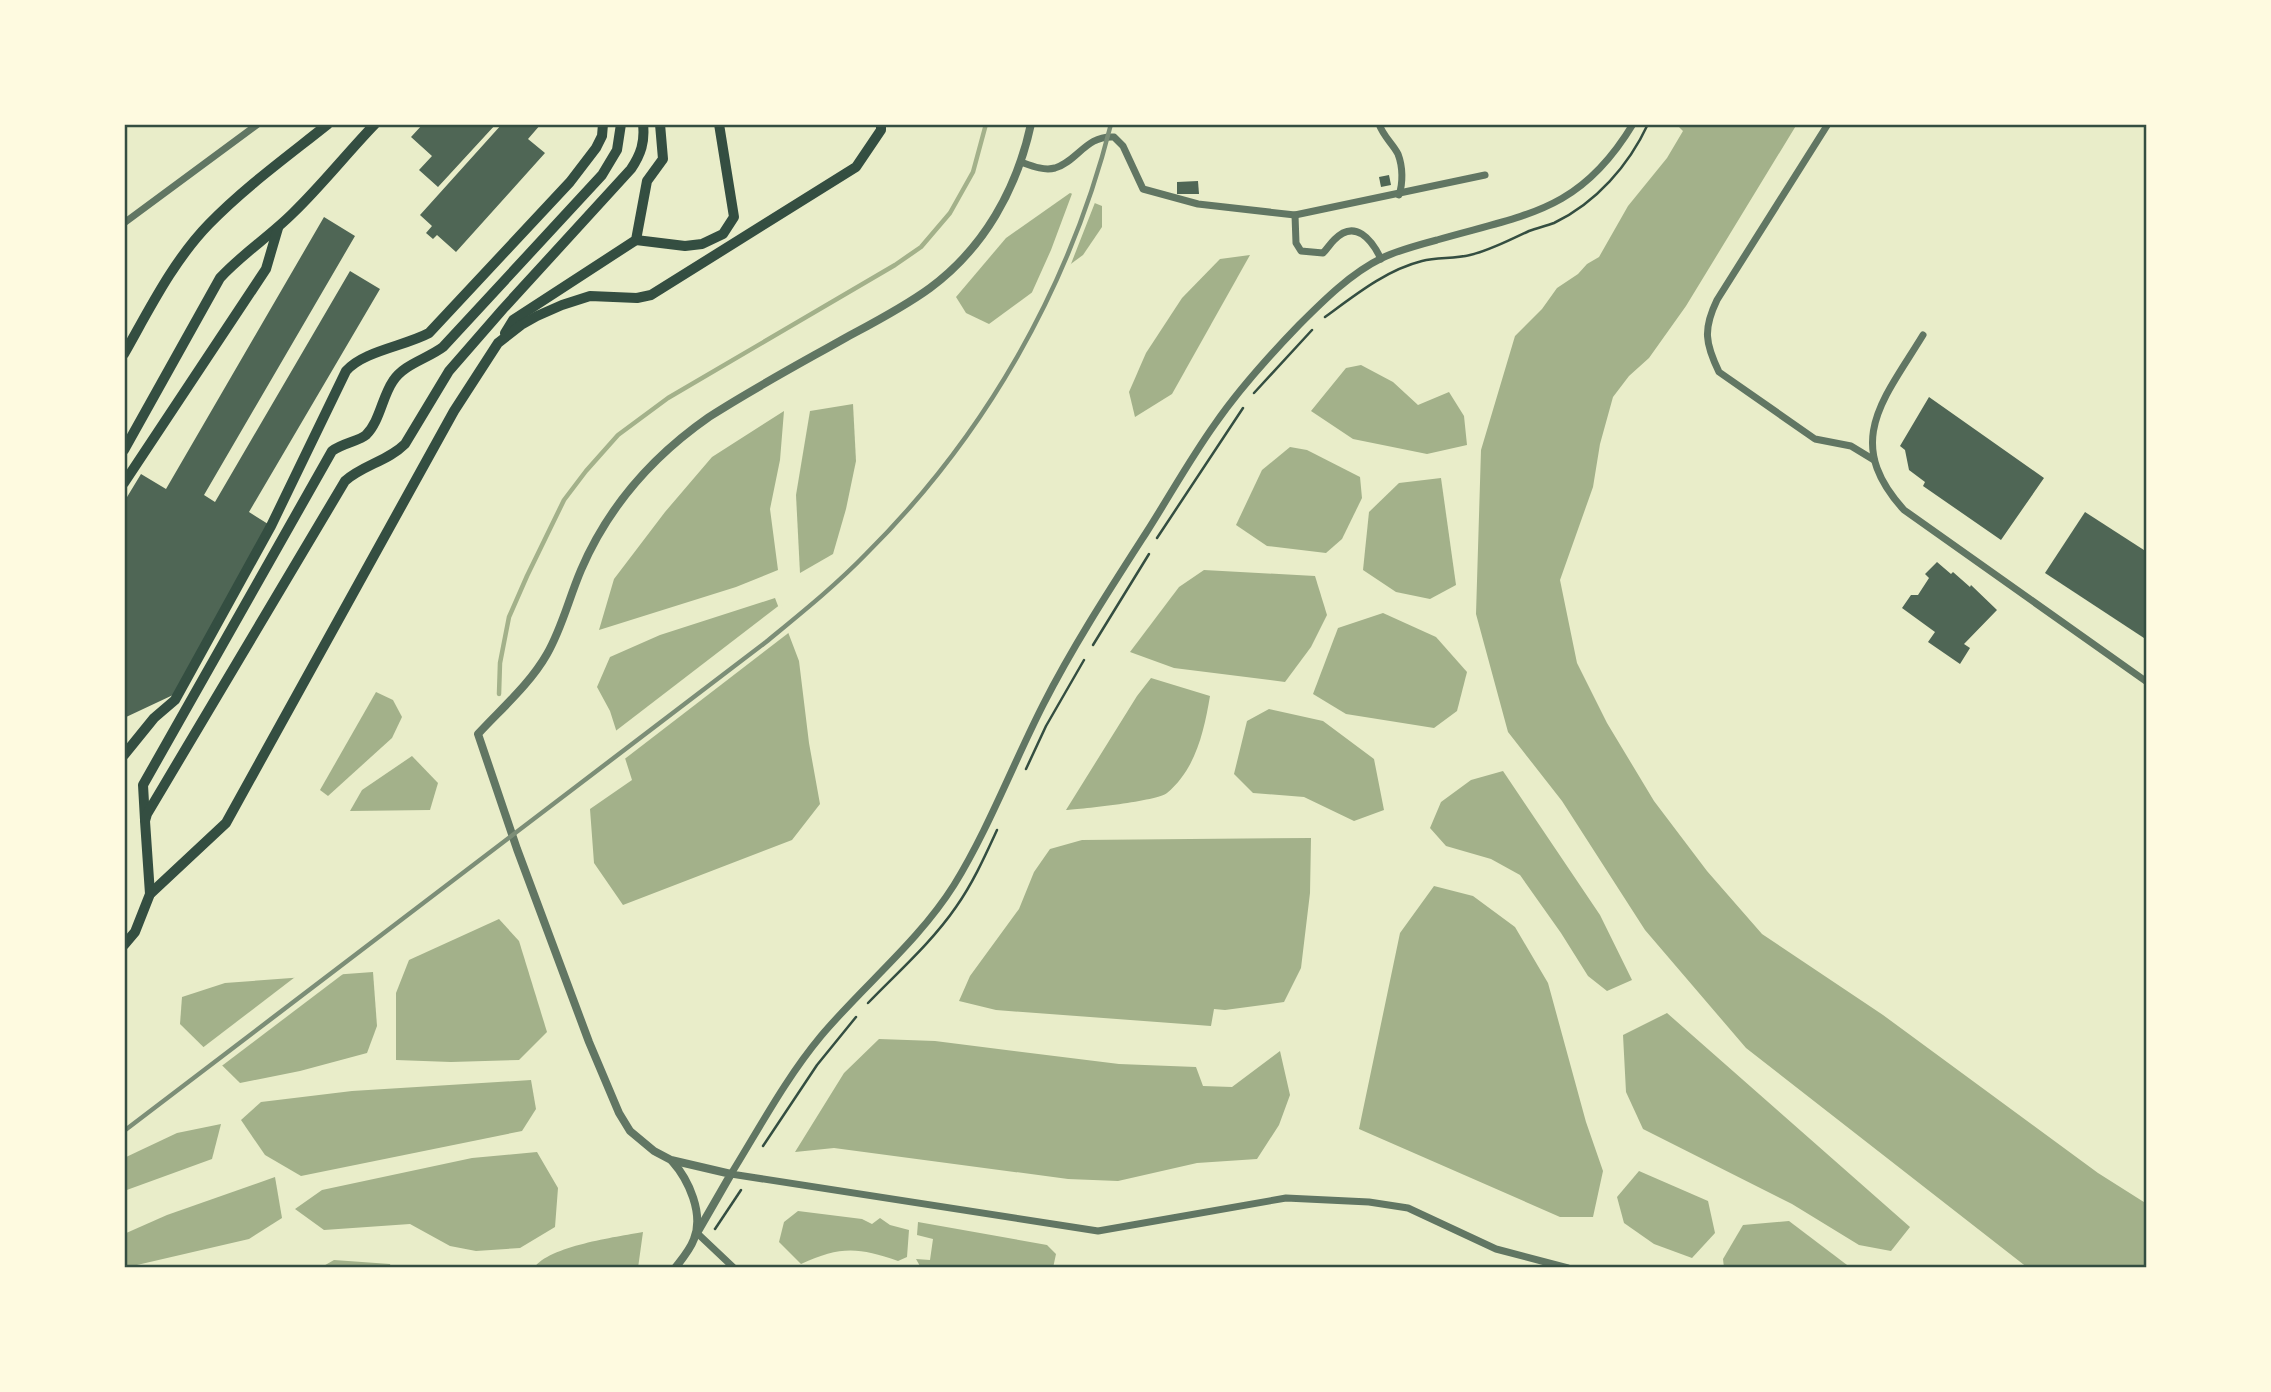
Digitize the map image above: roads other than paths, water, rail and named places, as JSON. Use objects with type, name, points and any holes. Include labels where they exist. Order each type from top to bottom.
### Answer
[{"type":"main road","points":[[124,354],[159,293],[208,225],[238,196],[328,124]]},
{"type":"main road","points":[[124,450],[220,278],[239,257],[296,211],[374,124]]},
{"type":"main road","points":[[124,755],[154,719],[175,700],[271,526],[346,371],[361,359],[413,342],[429,333],[570,182],[596,148],[604,124]]},
{"type":"main road","points":[[150,894],[144,785],[332,451],[342,443],[363,438],[394,379],[407,366],[443,347],[602,175],[617,150],[621,124]]},
{"type":"main road","points":[[145,821],[345,481],[353,473],[396,454],[405,444],[449,371],[631,169],[640,155],[645,137],[643,124]]},
{"type":"main road","points":[[636,240],[648,181],[663,159],[660,124]]},
{"type":"main road","points":[[124,945],[135,932],[150,894],[226,823],[454,411],[513,320],[636,240],[685,246],[702,244],[723,234],[734,216],[719,124]]},
{"type":"main road","points":[[498,343],[537,316],[590,296],[637,298],[651,295],[856,167],[881,130],[881,124]]},
{"type":"main road","points":[[124,483],[266,269],[278,228]]},
{"type":"street","points":[[124,223],[258,124]]},
{"type":"street","points":[[1031,124],[1021,162],[1007,196],[988,228],[965,257],[941,280],[916,298],[709,417],[677,440],[652,464],[624,497],[598,535],[547,654],[530,678],[478,734],[517,849],[614,1104],[623,1121],[638,1139],[654,1151],[671,1160],[731,1174],[1098,1231],[1286,1198],[1369,1202],[1408,1208],[1496,1249],[1568,1268]]},
{"type":"street","points":[[1379,124],[1383,135],[1398,154],[1403,183],[1399,195]]},
{"type":"street","points":[[675,1268],[692,1244],[777,1097],[807,1054],[851,1002],[920,929],[951,890],[1067,662],[1213,426],[1251,378],[1302,323],[1347,281],[1381,258],[1411,247],[1538,212],[1566,198],[1605,165],[1633,124]]},
{"type":"street","points":[[1828,124],[1722,291],[1710,315],[1706,335],[1711,356],[1719,372],[1815,439],[1851,446],[1874,460]]},
{"type":"street","points":[[1021,162],[1042,168],[1055,168],[1098,138],[1114,136],[1123,146],[1143,189],[1198,204],[1295,215],[1485,175]]},
{"type":"street","points":[[1295,215],[1295,235],[1301,251],[1323,253],[1334,239],[1354,231],[1363,233],[1381,258]]},
{"type":"street","points":[[1923,335],[1881,402],[1875,417],[1872,440],[1874,460],[1881,479],[1905,510],[2147,682]]},
{"type":"street","points":[[671,1160],[690,1189],[696,1233],[734,1268]]},
{"type":"waterway","points":[[499,694],[500,663],[509,617],[564,500],[586,471],[618,435],[668,398],[895,265],[921,247],[950,213],[973,172],[986,124]]},
{"type":"railway","points":[[124,1131],[766,642],[830,589],[866,554],[949,460],[1018,356],[1047,301],[1072,243],[1094,184],[1111,124]]}]
